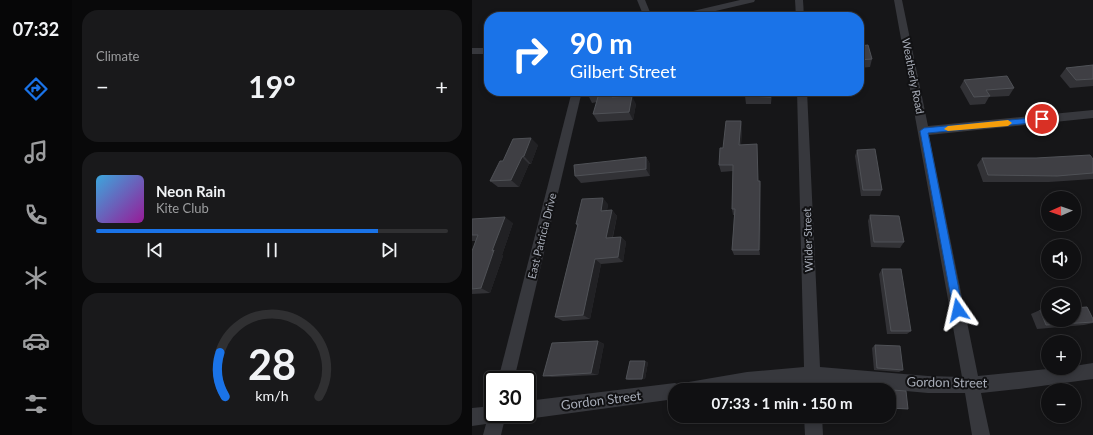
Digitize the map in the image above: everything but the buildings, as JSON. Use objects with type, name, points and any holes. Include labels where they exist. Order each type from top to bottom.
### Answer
[{"type":"street","points":[[640,0],[646,12]]},
{"type":"street","points":[[701,12],[750,0]]},
{"type":"street","points":[[799,0],[800,12]]},
{"type":"street","name":"Weatherly Road","points":[[898,0],[981,435]]},
{"type":"street","points":[[472,52],[484,51]]},
{"type":"street","name":"East Patricia Drive","points":[[508,371],[576,96]]},
{"type":"street","name":"Wilder Street","points":[[802,96],[813,382]]},
{"type":"street","points":[[924,131],[1093,114]]},
{"type":"street","name":"Gordon Street","points":[[736,383],[789,376],[813,382],[972,385],[1012,382],[1093,371]]},
{"type":"street","name":"Gordon Street","points":[[536,409],[668,392]]},
{"type":"street","points":[[472,417],[484,416]]},
{"type":"street","points":[[492,435],[495,423]]},
{"type":"street","points":[[813,423],[814,435]]},
{"type":"slow traffic","points":[[948,129],[1008,123]]},
{"type":"route","points":[[958,310],[924,131],[1042,119]]}]
